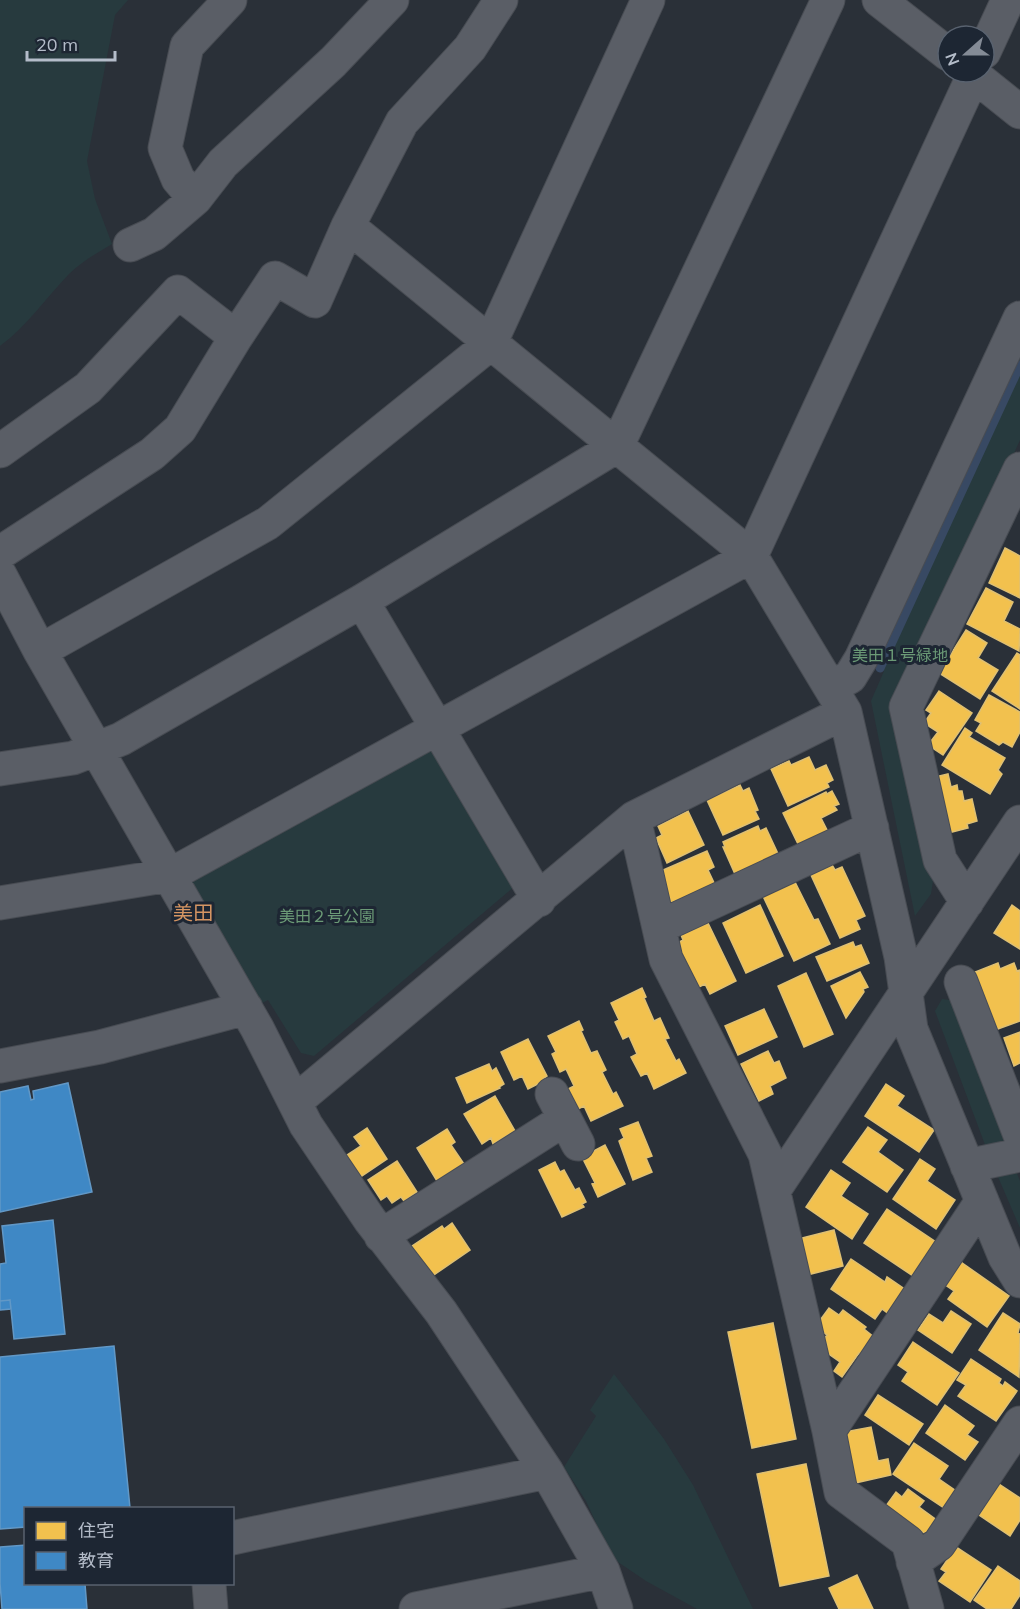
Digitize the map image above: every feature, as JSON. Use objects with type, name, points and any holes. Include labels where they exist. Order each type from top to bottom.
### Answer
[{"type":"street","points":[[195,199],[178,178],[165,148],[187,46],[230,0]]},
{"type":"street","points":[[130,245],[154,234],[195,199],[223,163],[333,62],[392,0]]},
{"type":"street","points":[[0,553],[152,454],[180,429],[275,278],[315,301],[348,226],[402,122],[470,48],[501,0]]},
{"type":"street","points":[[40,651],[268,523],[490,344],[648,0]]},
{"type":"street","points":[[0,769],[73,758],[120,739],[362,601],[616,446],[828,0]]},
{"type":"street","points":[[879,0],[936,45]]},
{"type":"street","points":[[996,26],[1008,0]]},
{"type":"street","points":[[0,903],[170,875],[751,555],[969,84]]},
{"type":"street","points":[[992,84],[1020,112]]},
{"type":"street","points":[[348,226],[751,555],[838,699],[872,828],[901,957],[911,1029],[1005,1257],[1020,1281]]},
{"type":"street","points":[[0,451],[88,387],[178,292],[236,337]]},
{"type":"street","points":[[296,1101],[539,900],[634,818],[838,699],[857,666],[1020,318]]},
{"type":"street","points":[[967,902],[940,860],[906,707],[1020,469]]},
{"type":"street","points":[[0,575],[40,651],[246,1008],[296,1101],[306,1125],[381,1236],[441,1312],[547,1472],[603,1571],[616,1609]]},
{"type":"street","points":[[362,601],[539,900]]},
{"type":"street","points":[[634,818],[666,959],[765,1155],[841,1492],[908,1542],[927,1609]]},
{"type":"street","points":[[774,1190],[1020,822]]},
{"type":"street","points":[[659,927],[872,828]]},
{"type":"street","points":[[961,982],[1020,1135]]},
{"type":"street","points":[[0,1066],[100,1047],[246,1008]]},
{"type":"street","points":[[381,1236],[565,1119]]},
{"type":"street","points":[[967,1166],[1020,1155]]},
{"type":"street","points":[[829,1431],[982,1201]]},
{"type":"street","points":[[914,1562],[939,1544],[1020,1423]]},
{"type":"street","points":[[234,1538],[547,1472]]},
{"type":"street","points":[[416,1609],[603,1571]]},
{"type":"street","points":[[209,1585],[211,1609]]},
{"type":"green space","points":[[0,0],[128,0],[115,15],[87,161],[95,199],[112,244],[74,270],[28,321],[0,346]]},
{"type":"green space","name":"美田１号緑地","points":[[1020,352],[1020,440],[897,710],[933,881],[931,894],[915,916],[871,701],[884,671],[873,667]]},
{"type":"green space","name":"美田２号公園","points":[[425,749],[440,753],[515,886],[314,1056],[301,1053],[268,1000],[258,1005],[191,891],[192,878]]},
{"type":"green space","points":[[942,999],[958,1001],[1009,1136],[1004,1146],[987,1150],[935,1011]]},
{"type":"green space","points":[[1014,1166],[1020,1181],[1020,1228],[995,1170]]},
{"type":"green space","points":[[614,1374],[664,1439],[693,1485],[753,1609],[697,1609],[646,1581],[612,1558],[586,1501],[564,1467],[596,1416],[590,1410]]},
{"type":"building: 住宅","points":[[1005,548],[1020,556],[1020,598],[989,583]]},
{"type":"building: 住宅","points":[[986,588],[1013,602],[1004,621],[1020,629],[1019,651],[967,624]]},
{"type":"building: 住宅","points":[[966,630],[987,643],[978,658],[998,670],[980,699],[939,673]]},
{"type":"building: 住宅","points":[[1017,653],[1020,655],[1020,709],[992,691]]},
{"type":"building: 住宅","points":[[939,691],[972,713],[943,755],[928,745],[938,732],[924,723],[931,713],[926,710]]},
{"type":"building: 住宅","points":[[989,695],[1020,712],[1020,732],[1012,747],[1003,742],[999,745],[976,731],[981,723],[975,720]]},
{"type":"building: 住宅","points":[[965,728],[972,733],[969,737],[1005,758],[998,770],[1002,774],[990,794],[942,765]]},
{"type":"building: 住宅","points":[[809,757],[815,770],[826,765],[833,780],[827,783],[829,787],[788,806],[771,769],[789,761],[791,765]]},
{"type":"building: 住宅","points":[[948,774],[951,787],[957,785],[958,791],[962,791],[964,801],[972,799],[977,821],[967,824],[968,828],[948,833],[935,777]]},
{"type":"building: 住宅","points":[[740,785],[743,791],[749,788],[758,810],[755,811],[759,819],[723,835],[707,800]]},
{"type":"building: 住宅","points":[[832,791],[839,804],[834,806],[837,810],[821,818],[828,832],[799,846],[783,813]]},
{"type":"building: 住宅","points":[[688,811],[704,845],[667,863],[656,838],[662,835],[658,826]]},
{"type":"building: 住宅","points":[[758,826],[760,831],[766,828],[780,858],[735,874],[723,842]]},
{"type":"building: 住宅","points":[[707,851],[714,867],[708,870],[717,889],[679,905],[677,900],[671,903],[661,871]]},
{"type":"building: 住宅","points":[[832,865],[835,870],[842,867],[865,916],[856,920],[860,929],[840,938],[811,875]]},
{"type":"building: 住宅","points":[[795,882],[814,920],[818,919],[830,944],[794,961],[762,894],[773,889],[774,892]]},
{"type":"building: 住宅","points":[[760,905],[783,956],[746,973],[723,923]]},
{"type":"building: 住宅","points":[[1012,905],[1020,911],[1020,949],[994,933]]},
{"type":"building: 住宅","points":[[708,923],[736,981],[710,994],[705,984],[697,988],[676,944],[683,940],[681,935]]},
{"type":"building: 住宅","points":[[853,942],[855,947],[861,945],[869,963],[827,981],[816,957]]},
{"type":"building: 住宅","points":[[998,963],[1000,969],[1014,963],[1017,971],[1020,970],[1020,1021],[995,1030],[973,973]]},
{"type":"building: 住宅","points":[[860,972],[868,987],[863,989],[864,992],[846,1018],[831,986]]},
{"type":"building: 住宅","points":[[806,973],[833,1034],[804,1047],[778,986]]},
{"type":"building: 住宅","points":[[642,988],[654,1021],[660,1018],[669,1038],[665,1039],[676,1061],[679,1059],[686,1073],[654,1089],[647,1073],[641,1076],[631,1057],[637,1054],[629,1036],[623,1039],[615,1022],[619,1020],[611,1003]]},
{"type":"building: 住宅","points":[[764,1009],[777,1037],[738,1055],[725,1026]]},
{"type":"building: 住宅","points":[[579,1021],[591,1053],[597,1051],[606,1070],[602,1072],[613,1094],[616,1092],[623,1106],[591,1121],[584,1106],[578,1109],[568,1089],[574,1086],[566,1069],[560,1072],[552,1054],[556,1052],[548,1036]]},
{"type":"building: 住宅","points":[[1020,1032],[1020,1063],[1014,1066],[1004,1038]]},
{"type":"building: 住宅","points":[[528,1039],[547,1076],[543,1079],[544,1081],[528,1089],[522,1076],[514,1080],[501,1052]]},
{"type":"building: 住宅","points":[[768,1051],[774,1063],[779,1061],[786,1078],[770,1086],[773,1094],[759,1101],[741,1064]]},
{"type":"building: 住宅","points":[[489,1064],[492,1071],[496,1068],[504,1084],[467,1103],[456,1078]]},
{"type":"building: 住宅","points":[[886,1084],[904,1096],[897,1106],[934,1130],[919,1152],[865,1116]]},
{"type":"building: 住宅","points":[[495,1096],[515,1131],[493,1144],[491,1138],[482,1144],[464,1114]]},
{"type":"building: 住宅","points":[[638,1122],[652,1156],[646,1158],[652,1172],[633,1180],[619,1141],[624,1138],[620,1129]]},
{"type":"building: 住宅","points":[[868,1127],[887,1140],[878,1152],[903,1170],[887,1192],[843,1162]]},
{"type":"building: 住宅","points":[[367,1128],[387,1159],[356,1180],[341,1159],[361,1146],[354,1137]]},
{"type":"building: 住宅","points":[[447,1129],[455,1142],[451,1145],[464,1164],[437,1181],[417,1148]]},
{"type":"building: 住宅","points":[[605,1145],[625,1184],[598,1197],[592,1184],[595,1183],[582,1157]]},
{"type":"building: 住宅","points":[[920,1159],[935,1169],[927,1181],[955,1200],[936,1229],[893,1199]]},
{"type":"building: 住宅","points":[[397,1161],[417,1192],[404,1201],[401,1197],[392,1203],[387,1196],[381,1200],[368,1180]]},
{"type":"building: 住宅","points":[[555,1162],[560,1172],[564,1170],[575,1190],[579,1188],[586,1202],[582,1204],[584,1207],[562,1217],[539,1170]]},
{"type":"building: 住宅","points":[[831,1170],[850,1183],[841,1196],[868,1214],[852,1239],[806,1207]]},
{"type":"building: 住宅","points":[[887,1209],[936,1242],[913,1276],[864,1243]]},
{"type":"building: 住宅","points":[[452,1223],[470,1250],[428,1279],[412,1246],[442,1226],[444,1229]]},
{"type":"building: 住宅","points":[[834,1230],[843,1266],[807,1275],[798,1239]]},
{"type":"building: 住宅","points":[[851,1259],[885,1282],[887,1277],[906,1290],[890,1315],[882,1309],[875,1319],[831,1289]]},
{"type":"building: 住宅","points":[[958,1260],[1009,1296],[987,1327],[948,1299],[954,1291],[941,1282]]},
{"type":"building: 住宅","points":[[829,1308],[839,1315],[843,1310],[866,1327],[864,1329],[875,1338],[862,1356],[859,1353],[842,1377],[834,1371],[840,1362],[823,1350],[827,1344],[823,1340],[827,1335],[815,1327]]},
{"type":"building: 住宅","points":[[951,1311],[971,1324],[952,1353],[918,1330],[929,1314],[943,1323]]},
{"type":"building: 住宅","points":[[1003,1313],[1020,1324],[1018,1333],[1020,1334],[1019,1377],[979,1350]]},
{"type":"building: 住宅","points":[[773,1323],[796,1439],[752,1448],[728,1332]]},
{"type":"building: 住宅","points":[[913,1342],[959,1373],[937,1405],[902,1381],[908,1372],[898,1365]]},
{"type":"building: 住宅","points":[[971,1359],[1001,1379],[999,1383],[1003,1386],[1005,1382],[1017,1391],[996,1421],[958,1396],[966,1385],[957,1380]]},
{"type":"building: 住宅","points":[[878,1395],[923,1424],[909,1445],[865,1415]]},
{"type":"building: 住宅","points":[[945,1405],[974,1426],[967,1435],[978,1442],[965,1460],[926,1433]]},
{"type":"building: 住宅","points":[[871,1427],[878,1461],[888,1459],[891,1475],[855,1483],[844,1432]]},
{"type":"building: 住宅","points":[[914,1443],[948,1466],[939,1479],[959,1493],[947,1510],[893,1474]]},
{"type":"building: 住宅","points":[[806,1464],[829,1576],[780,1586],[757,1474]]},
{"type":"building: 住宅","points":[[999,1484],[1020,1498],[1020,1520],[1010,1536],[979,1515]]},
{"type":"building: 住宅","points":[[908,1489],[924,1501],[919,1507],[938,1521],[928,1536],[917,1528],[914,1533],[883,1510],[896,1492],[902,1497]]},
{"type":"building: 住宅","points":[[956,1547],[991,1570],[970,1602],[939,1581],[946,1572],[941,1569]]},
{"type":"building: 住宅","points":[[998,1566],[1020,1581],[1020,1595],[1011,1609],[987,1609],[974,1600]]},
{"type":"building: 住宅","points":[[857,1575],[873,1609],[839,1609],[829,1588]]},
{"type":"building: 教育","points":[[68,1083],[92,1192],[0,1212],[0,1092],[28,1086],[31,1100],[34,1099],[33,1091]]},
{"type":"building: 教育","points":[[53,1220],[65,1334],[14,1339],[10,1300],[0,1301],[0,1264],[6,1263],[2,1226]]},
{"type":"building: 教育","points":[[10,1300],[11,1309],[0,1310],[0,1301]]},
{"type":"building: 教育","points":[[114,1346],[130,1507],[24,1507],[24,1527],[0,1529],[0,1357]]},
{"type":"building: 教育","points":[[24,1545],[24,1585],[85,1585],[87,1609],[2,1609],[0,1547]]},
{"type":"waterway","points":[[880,668],[1020,365]]},
{"type":"district","name":"美田","points":[[193,913]]}]
